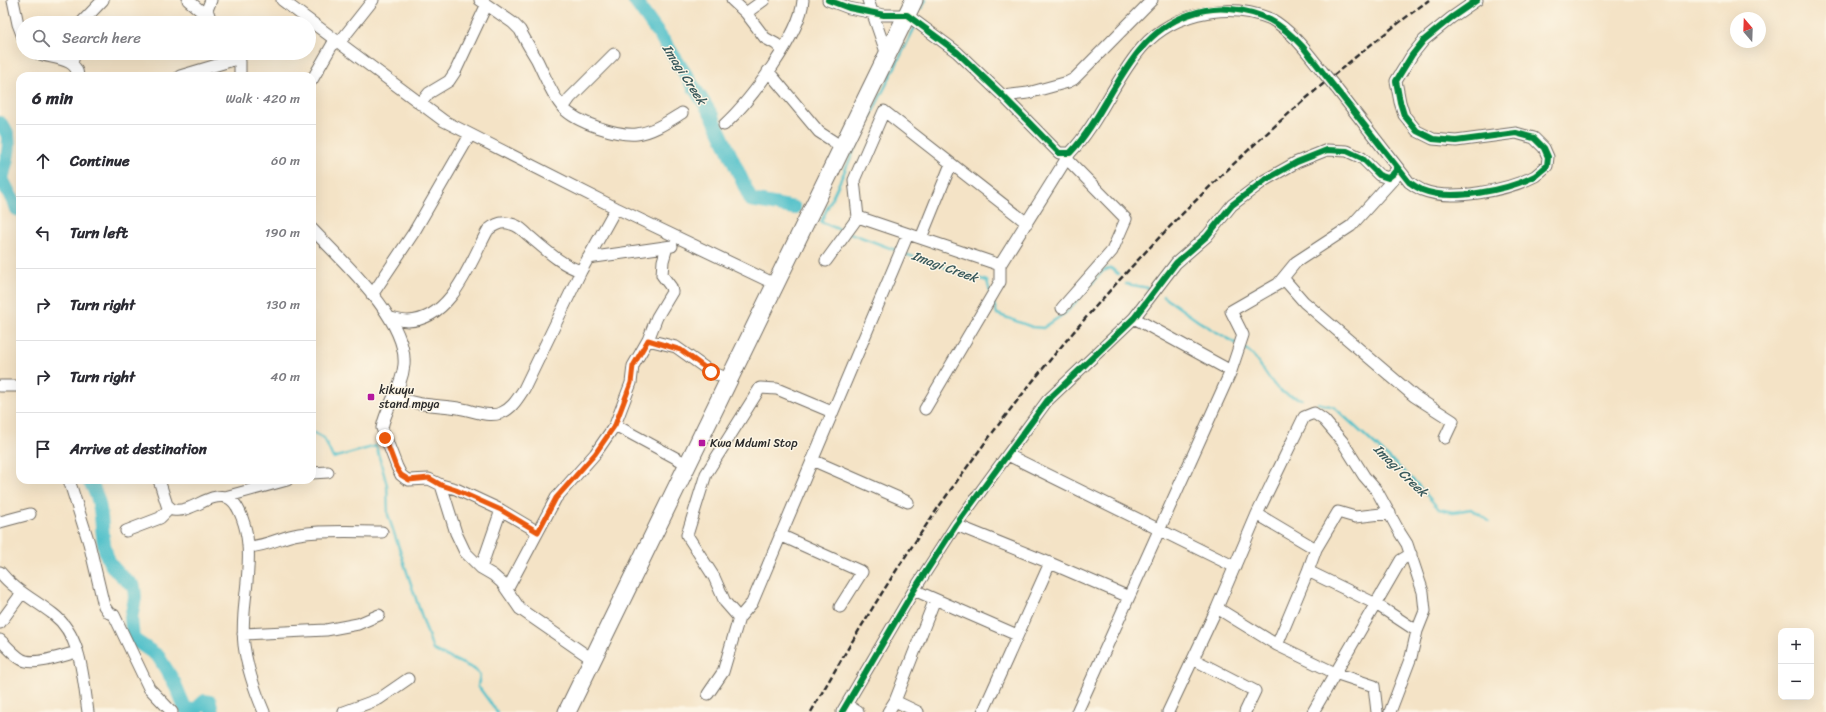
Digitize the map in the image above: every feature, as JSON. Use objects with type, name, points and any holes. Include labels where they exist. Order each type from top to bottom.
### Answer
[{"type":"highway","points":[[567,712],[910,7]]},
{"type":"street","points":[[13,0],[16,16]]},
{"type":"street","points":[[88,16],[103,0]]},
{"type":"street","points":[[188,0],[206,16]]},
{"type":"street","points":[[209,16],[207,10],[212,0]]},
{"type":"street","points":[[282,0],[303,16]]},
{"type":"street","points":[[316,74],[337,42],[373,0]]},
{"type":"street","points":[[732,0],[746,13],[765,38],[776,44],[782,50]]},
{"type":"street","points":[[746,13],[764,0]]},
{"type":"street","points":[[724,125],[739,111],[782,50],[798,22],[803,0]]},
{"type":"street","points":[[828,0],[849,8],[884,15],[910,7],[1003,96],[1059,153],[1068,156],[1126,219],[1112,252],[1062,308]]},
{"type":"street","points":[[868,0],[887,56]]},
{"type":"street","points":[[1003,96],[1028,93],[1074,79],[1152,0]]},
{"type":"street","points":[[925,409],[955,355],[1000,282],[1000,266],[1068,156],[1082,140],[1135,55],[1149,39],[1163,27],[1178,18],[1210,9],[1224,8],[1242,10],[1271,19],[1293,36],[1336,88],[1409,182],[1423,190],[1437,193],[1464,195],[1509,186],[1534,176],[1547,166],[1548,157],[1544,148],[1534,138],[1516,133],[1456,140],[1433,139],[1417,131],[1404,114],[1400,102],[1396,81],[1412,55],[1424,40],[1451,18],[1477,0]]},
{"type":"street","points":[[420,104],[429,93],[449,81],[455,72],[483,3],[520,30],[552,91],[563,108],[572,116],[593,125],[632,134],[646,132],[682,113]]},
{"type":"street","points":[[316,26],[444,121],[616,208],[775,284]]},
{"type":"street","points":[[563,108],[570,98],[614,54]]},
{"type":"street","points":[[74,60],[77,72]]},
{"type":"street","points":[[191,72],[225,60]]},
{"type":"street","points":[[239,60],[240,72]]},
{"type":"street","points":[[768,71],[819,132],[842,147]]},
{"type":"street","points":[[826,261],[858,217],[854,180],[884,111],[1027,223]]},
{"type":"street","points":[[372,295],[414,232],[470,135]]},
{"type":"street","points":[[858,712],[844,708],[914,590],[956,525],[1047,401],[1134,318],[1176,263],[1208,236],[1232,205],[1265,180],[1284,169],[1327,150],[1347,151],[1362,158],[1379,175],[1388,178],[1399,170]]},
{"type":"street","points":[[921,238],[951,164]]},
{"type":"street","points":[[1077,712],[1230,371],[1243,335],[1231,311],[1278,284],[1296,262],[1351,226],[1399,170]]},
{"type":"street","points":[[394,397],[412,402],[459,408],[488,415],[501,413],[508,409],[517,400],[531,375],[580,272],[616,208]]},
{"type":"street","points":[[858,217],[1000,266]]},
{"type":"street","points":[[390,318],[414,320],[439,308],[448,300],[465,276],[488,230],[494,225],[502,223],[512,224],[522,229],[565,265],[580,272]]},
{"type":"street","points":[[316,233],[372,295],[390,318],[400,337],[404,363],[400,383],[382,428],[401,475],[409,480],[429,478],[441,485],[501,510],[538,532]]},
{"type":"street","points":[[708,694],[723,672],[739,618],[752,603],[908,234]]},
{"type":"street","points":[[588,258],[688,243]]},
{"type":"street","points":[[507,590],[556,498],[595,454],[615,425],[631,383],[633,366],[648,340],[657,316],[672,292],[671,287],[662,275],[663,261],[667,247]]},
{"type":"street","points":[[1283,278],[1304,302],[1414,396],[1453,421],[1445,438]]},
{"type":"street","points":[[1134,318],[1230,371]]},
{"type":"street","points":[[648,340],[676,347],[711,372],[729,379]]},
{"type":"street","points":[[0,386],[16,386]]},
{"type":"street","points":[[739,618],[725,602],[714,577],[687,535],[706,474],[760,388],[777,390],[832,412]]},
{"type":"street","points":[[1168,712],[1217,608],[1257,514],[1304,417],[1314,413],[1324,420],[1342,441],[1357,466],[1377,491],[1390,513],[1400,534],[1406,541],[1411,554],[1425,606],[1411,657],[1390,712]]},
{"type":"street","points":[[615,425],[706,474]]},
{"type":"street","points":[[1008,455],[1159,531],[1235,567]]},
{"type":"street","points":[[812,460],[908,502]]},
{"type":"street","points":[[316,473],[328,472]]},
{"type":"street","points":[[70,484],[89,543],[104,606],[109,613],[114,616],[149,688],[172,712]]},
{"type":"street","points":[[161,484],[170,508],[173,510],[182,510],[213,498],[225,497],[272,484]]},
{"type":"street","points":[[441,485],[465,552],[481,568],[493,575],[507,590],[520,609],[592,659]]},
{"type":"street","points":[[225,497],[234,503],[240,512],[248,547],[243,634],[246,660],[264,712]]},
{"type":"street","points":[[126,531],[160,518],[170,508]]},
{"type":"street","points":[[481,568],[501,510]]},
{"type":"street","points":[[1277,645],[1316,549],[1338,512],[1355,517],[1390,513]]},
{"type":"street","points":[[0,522],[30,514]]},
{"type":"street","points":[[1257,514],[1316,549]]},
{"type":"street","points":[[956,525],[1129,597]]},
{"type":"street","points":[[248,547],[271,544],[288,536],[305,534],[328,532],[382,532]]},
{"type":"street","points":[[780,535],[862,572],[840,607]]},
{"type":"street","points":[[1313,712],[1401,560],[1411,554]]},
{"type":"street","points":[[983,712],[1050,563]]},
{"type":"street","points":[[1308,571],[1376,604],[1417,631]]},
{"type":"street","points":[[0,572],[22,593],[58,618],[73,637],[88,712]]},
{"type":"street","points":[[914,590],[1017,635]]},
{"type":"street","points":[[0,623],[22,593]]},
{"type":"street","points":[[888,712],[895,701],[935,599]]},
{"type":"street","points":[[1217,608],[1277,645],[1335,673],[1374,686],[1377,712]]},
{"type":"street","points":[[243,634],[326,630],[358,624],[379,615]]},
{"type":"street","points":[[0,640],[22,660],[31,662],[51,659],[77,652]]},
{"type":"street","points":[[1193,659],[1255,691],[1245,712]]},
{"type":"street","points":[[344,712],[379,699],[408,679]]},
{"type":"street","points":[[895,701],[918,712]]},
{"type":"waterway","name":"Imagi Creek","points":[[634,0],[668,47],[713,117],[751,200],[794,208]]},
{"type":"waterway","points":[[922,8],[926,0]]},
{"type":"waterway","points":[[843,231],[821,222],[866,125],[915,27]]},
{"type":"waterway","points":[[0,123],[5,128],[9,142],[2,179],[16,207]]},
{"type":"waterway","name":"Imagi Creek","points":[[850,233],[898,251]]},
{"type":"waterway","name":"Imagi Creek","points":[[902,253],[987,281],[990,292]]},
{"type":"waterway","name":"Imagi Creek","points":[[993,301],[997,314],[1032,327],[1043,328],[1067,312],[1103,271],[1111,268],[1118,274]]},
{"type":"waterway","name":"Imagi Creek","points":[[1126,284],[1149,288]]},
{"type":"waterway","name":"Imagi Creek","points":[[1163,296],[1198,321],[1237,344]]},
{"type":"waterway","name":"Imagi Creek","points":[[1243,347],[1249,351],[1274,385],[1281,392],[1302,399]]},
{"type":"waterway","name":"Imagi Creek","points":[[1318,403],[1334,407],[1416,483],[1439,509],[1453,512],[1471,509],[1489,521]]},
{"type":"waterway","points":[[316,434],[324,438],[333,458],[376,446],[387,485],[388,515],[433,650],[474,669],[480,675],[478,686],[497,712]]},
{"type":"waterway","points":[[90,484],[98,500],[106,554],[112,566],[134,587],[135,598],[131,618],[133,639],[158,656],[174,682],[185,708],[194,711],[205,701],[210,702],[212,712]]},
{"type":"railway","points":[[811,712],[869,614],[910,549],[953,486],[1025,391],[1076,329],[1130,269],[1186,211],[1244,155],[1365,49],[1429,0]]},
{"type":"cycle path","points":[[828,0],[849,8],[884,15],[907,15],[957,52],[1059,153],[1070,153],[1085,135],[1134,57],[1149,40],[1167,25],[1188,15],[1208,9],[1224,8],[1252,13],[1279,25],[1303,47],[1409,182],[1422,190],[1448,195],[1479,193],[1510,186],[1535,176],[1547,166],[1548,157],[1544,148],[1534,138],[1516,133],[1456,141],[1433,139],[1417,131],[1404,115],[1396,81],[1412,55],[1424,40],[1451,18],[1477,0]]},
{"type":"cycle path","points":[[842,712],[914,590],[956,525],[1047,401],[1134,318],[1176,263],[1207,236],[1232,205],[1265,180],[1297,162],[1327,150],[1347,151],[1362,158],[1379,175],[1388,178],[1398,168]]},
{"type":"place","name":"kikuyu stand mpya","points":[[371,397]]},
{"type":"place","name":"Kwa Mdumi Stop","points":[[702,443]]},
{"type":"route","points":[[385,438],[396,467],[401,475],[409,480],[429,478],[441,485],[501,510],[538,532],[556,498],[595,454],[615,425],[631,383],[634,363],[640,356],[648,340],[655,343],[676,347],[711,372]]}]
